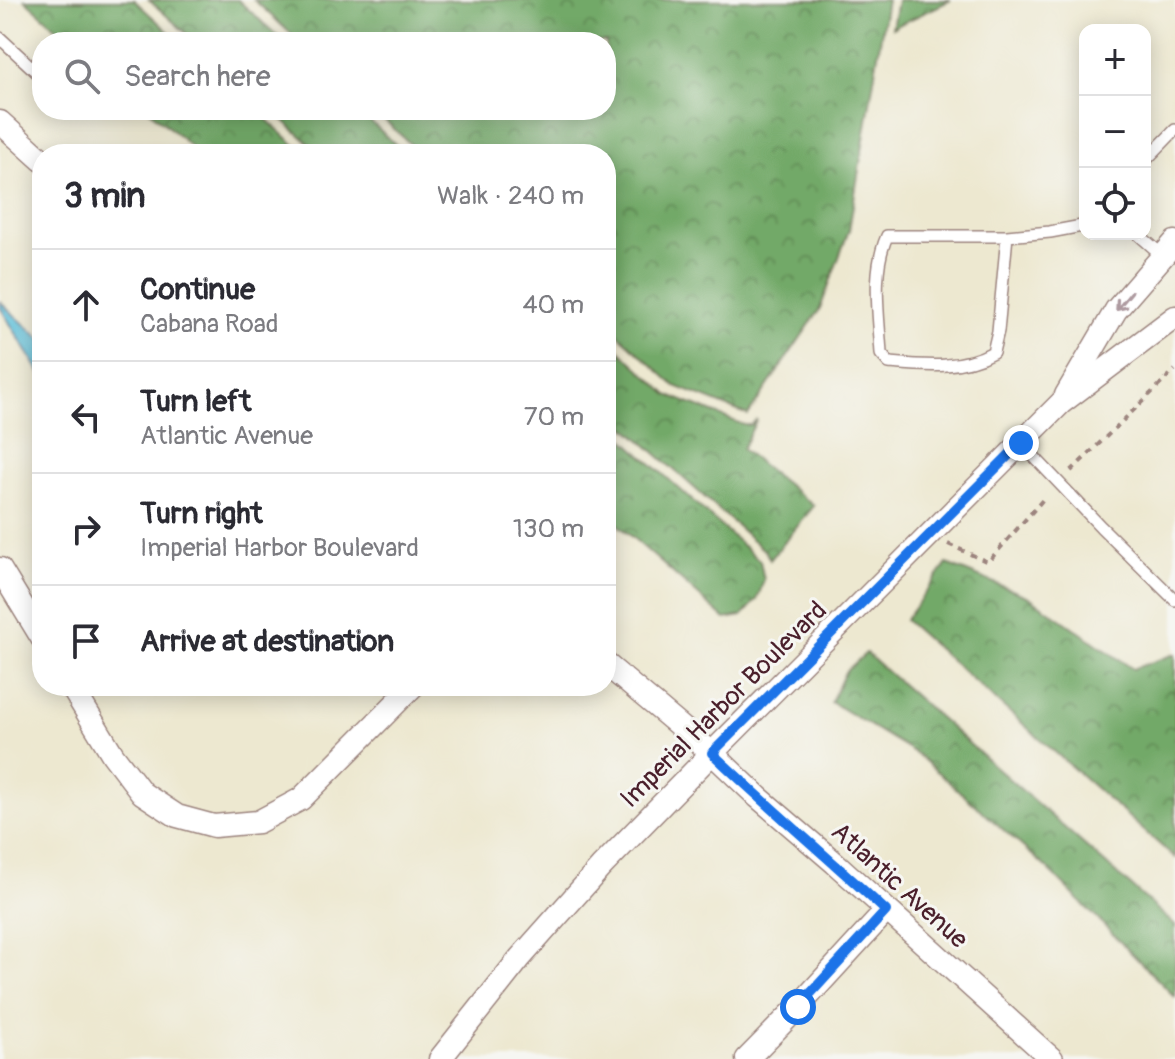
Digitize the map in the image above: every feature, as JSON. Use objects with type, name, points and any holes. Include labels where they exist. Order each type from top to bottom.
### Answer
[{"type":"street","points":[[0,122],[32,151]]},
{"type":"street","name":"Imperial Harbor Boulevard","points":[[1061,403],[1116,310],[1169,249]]},
{"type":"street","name":"Imperial Harbor Boulevard","points":[[440,1059],[520,958],[591,878],[712,753],[1061,403],[1175,317]]},
{"type":"street","points":[[0,569],[32,622]]},
{"type":"street","name":"Atlantic Avenue","points":[[616,672],[835,863],[1046,1057]]},
{"type":"street","points":[[77,696],[113,755],[142,793],[177,816],[214,826],[258,822],[301,799],[403,696]]},
{"type":"street","points":[[747,1059],[886,911]]},
{"type":"lane","points":[[0,38],[32,68]]},
{"type":"lane","points":[[1151,155],[1175,130]]},
{"type":"lane","points":[[1007,236],[998,331],[993,352],[962,364],[925,366],[889,363],[881,354],[877,275],[880,253],[887,236],[1007,236],[1079,227]]},
{"type":"lane","points":[[1150,240],[1169,249]]},
{"type":"lane","points":[[1021,443],[1175,600]]},
{"type":"path","points":[[1069,472],[1175,370]]},
{"type":"path","points":[[946,543],[988,562],[1046,496]]},
{"type":"green space","points":[[25,0],[134,0],[169,32],[62,32]]},
{"type":"green space","points":[[149,0],[238,0],[273,32],[185,32]]},
{"type":"green space","points":[[254,0],[887,0],[849,230],[820,309],[748,415],[675,386],[616,332],[616,144],[410,144],[385,120],[616,120],[616,32],[289,32]]},
{"type":"green space","points":[[897,0],[951,0],[892,28]]},
{"type":"green space","points":[[160,120],[267,120],[294,144],[188,144]]},
{"type":"green space","points":[[283,120],[369,120],[395,144],[310,144]]},
{"type":"green space","points":[[616,347],[668,395],[744,425],[751,425],[757,419],[742,449],[814,506],[770,560],[766,552],[616,418]]},
{"type":"green space","points":[[616,432],[760,561],[764,580],[757,600],[742,616],[725,619],[616,523]]},
{"type":"green space","points":[[947,564],[1029,597],[1133,669],[1175,654],[1175,858],[905,620]]},
{"type":"green space","points":[[866,653],[1175,925],[1175,997],[1048,869],[917,754],[831,702],[845,672]]},
{"type":"water","points":[[0,302],[32,331],[32,360],[0,307]]},
{"type":"route","points":[[798,1007],[886,911],[712,753],[1021,443]]}]
